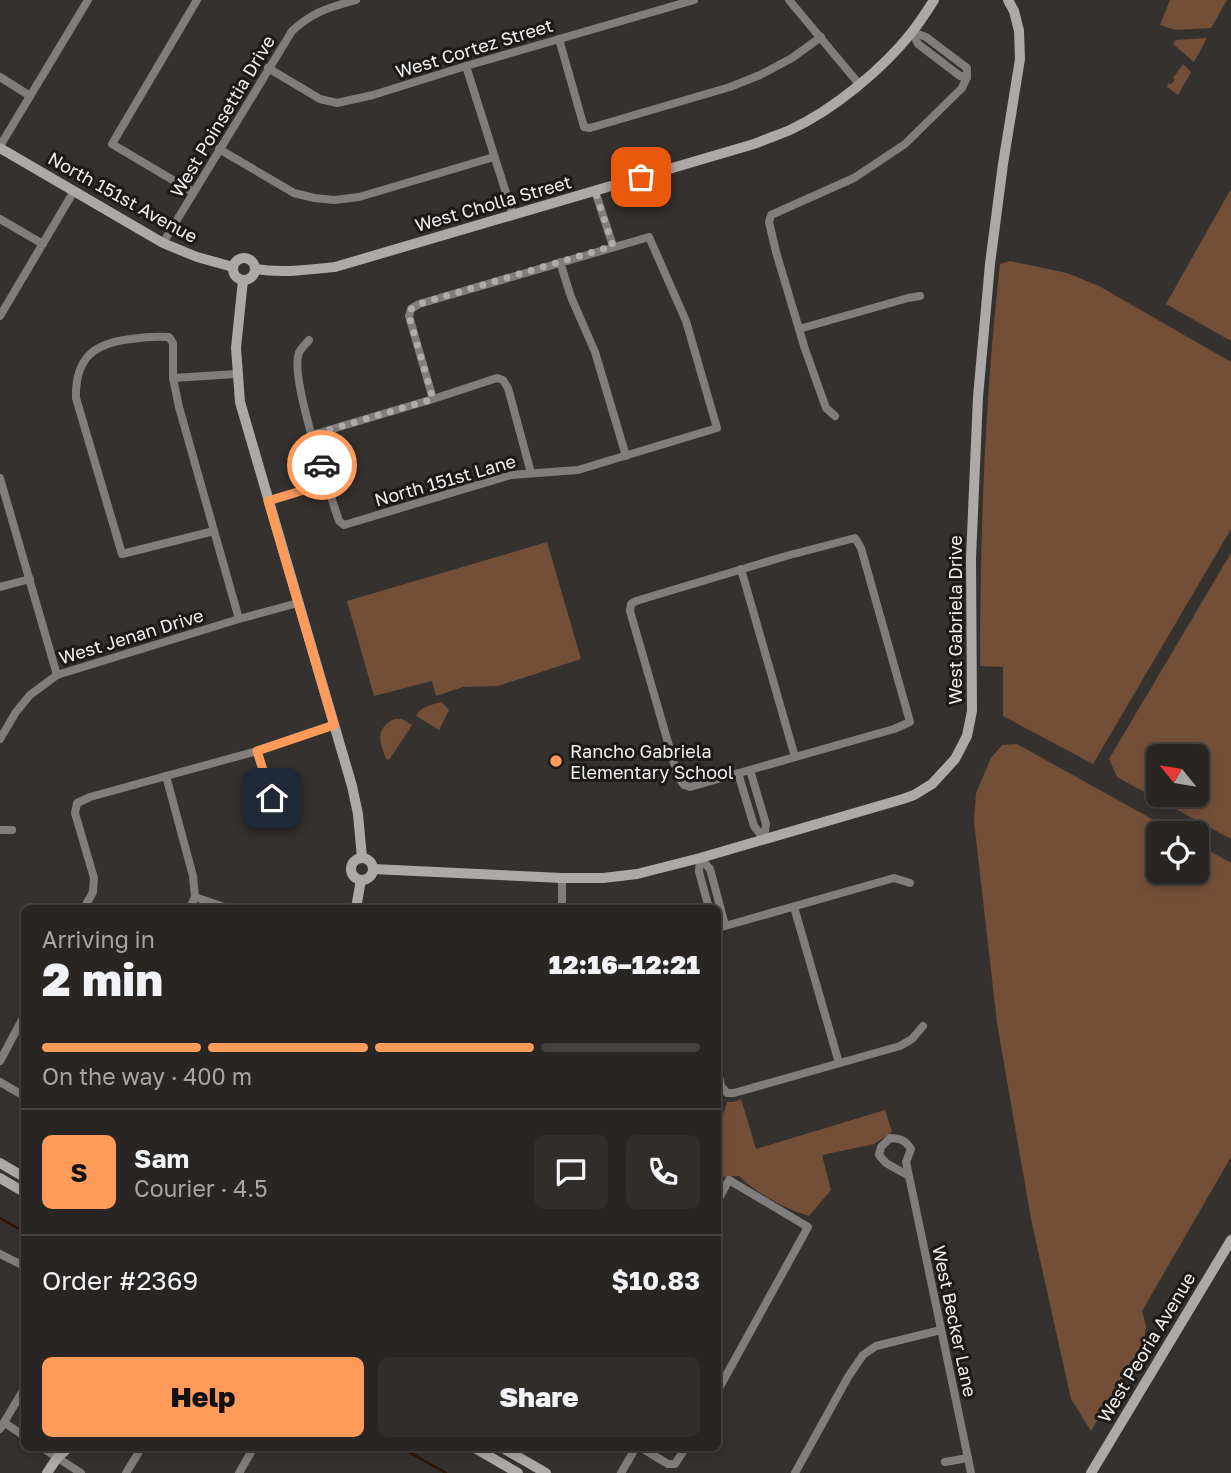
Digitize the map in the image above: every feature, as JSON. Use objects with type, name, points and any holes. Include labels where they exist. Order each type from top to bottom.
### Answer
[{"type":"street","points":[[0,147],[88,0]]},
{"type":"street","points":[[194,192],[113,144],[197,0]]},
{"type":"street","name":"West Poinsettia Drive","points":[[163,243],[292,31],[307,17],[356,0]]},
{"type":"street","name":"West Cortez Street","points":[[268,68],[320,99],[337,103],[373,95],[670,3],[694,0]]},
{"type":"street","points":[[789,0],[859,84]]},
{"type":"street","name":"West Cholla Street","points":[[255,269],[300,271],[335,267],[754,144],[790,130],[820,114],[872,74],[912,32],[934,0]]},
{"type":"street","name":"West Gabriela Drive","points":[[373,869],[562,878],[603,878],[637,874],[914,795],[932,784],[947,769],[963,746],[972,710],[971,558],[981,363],[993,237],[1021,53],[1019,31],[1008,0]]},
{"type":"street","points":[[835,416],[826,408],[799,329],[769,222],[771,215],[854,178],[905,144],[962,88],[967,77],[960,76],[918,44],[912,32]]},
{"type":"street","points":[[559,39],[584,127],[590,128],[730,87],[792,58],[821,37]]},
{"type":"street","points":[[466,66],[513,215]]},
{"type":"street","points":[[0,77],[30,96]]},
{"type":"street","name":"North 151st Avenue","points":[[0,147],[163,243],[197,257],[233,267]]},
{"type":"street","points":[[219,149],[294,192],[334,200],[359,197],[494,157]]},
{"type":"street","points":[[0,316],[74,191]]},
{"type":"street","points":[[433,399],[409,316],[411,309],[419,304],[613,246],[595,191]]},
{"type":"street","points":[[0,219],[43,244]]},
{"type":"street","name":"North 151st Lane","points":[[327,483],[338,521],[344,525],[511,475],[578,470],[717,428],[686,321],[649,237],[613,246]]},
{"type":"street","points":[[243,258],[250,260],[255,269],[253,275],[243,280],[237,277],[233,267],[236,261],[243,258]]},
{"type":"street","points":[[560,262],[571,297],[595,352],[626,456]]},
{"type":"street","points":[[243,280],[236,348],[240,402],[355,797],[362,858]]},
{"type":"street","points":[[799,329],[920,296]]},
{"type":"street","points":[[214,531],[122,554],[76,398],[78,376],[83,362],[99,346],[115,340],[157,336],[169,337],[173,343],[173,378],[178,407],[214,531],[239,619]]},
{"type":"street","points":[[268,501],[327,483],[297,377],[299,353],[309,340]]},
{"type":"street","points":[[173,378],[237,374]]},
{"type":"street","points":[[312,435],[497,378],[503,380],[508,388],[531,473]]},
{"type":"street","points":[[0,478],[57,675]]},
{"type":"street","points":[[855,538],[861,548],[910,722],[894,729],[690,787],[684,785],[678,777],[630,611],[631,604],[741,569],[855,538]]},
{"type":"street","points":[[741,569],[795,757]]},
{"type":"street","points":[[0,587],[30,579]]},
{"type":"street","name":"West Jenan Drive","points":[[0,739],[30,695],[57,675],[298,603]]},
{"type":"street","points":[[86,905],[93,892],[94,878],[75,813],[78,803],[90,797],[257,751],[334,725]]},
{"type":"street","points":[[257,751],[272,798],[285,810]]},
{"type":"street","points":[[750,770],[766,824],[764,839]]},
{"type":"street","points":[[738,773],[754,826],[764,839]]},
{"type":"street","points":[[166,776],[193,876],[195,897],[191,905]]},
{"type":"street","points":[[0,830],[12,830]]},
{"type":"street","points":[[362,858],[368,860],[373,869],[368,878],[361,880],[354,877],[351,866],[355,860],[362,858]]},
{"type":"street","points":[[700,858],[709,869],[717,905]]},
{"type":"street","points":[[700,858],[699,872],[708,905]]},
{"type":"street","points":[[562,878],[562,905]]},
{"type":"street","points":[[721,927],[894,878],[910,883]]},
{"type":"street","points":[[357,905],[361,880]]},
{"type":"street","points":[[705,893],[715,890]]},
{"type":"street","points":[[195,897],[218,905]]},
{"type":"street","points":[[794,907],[839,1063]]},
{"type":"street","points":[[0,1061],[21,1022]]},
{"type":"street","points":[[721,1086],[727,1093],[734,1093],[900,1046],[923,1026]]},
{"type":"street","points":[[0,1082],[21,1094]]},
{"type":"street","name":"West Becker Lane","points":[[909,1176],[886,1163],[879,1155],[881,1147],[890,1138],[905,1141],[911,1149],[906,1162],[909,1176],[941,1330],[968,1458],[971,1473]]},
{"type":"street","points":[[0,1163],[21,1175]]},
{"type":"street","points":[[0,1178],[21,1190]]},
{"type":"street","points":[[721,1195],[729,1180],[808,1227],[721,1385]]},
{"type":"street","name":"West Peoria Avenue","points":[[1091,1473],[1231,1240]]},
{"type":"street","points":[[0,1254],[21,1264]]},
{"type":"street","points":[[794,1473],[863,1355],[876,1346],[941,1330]]},
{"type":"street","points":[[21,1394],[2,1426],[21,1435]]},
{"type":"street","points":[[126,1473],[140,1451]]},
{"type":"street","points":[[239,1473],[252,1451]]},
{"type":"street","points":[[480,1451],[518,1473]]},
{"type":"street","points":[[508,1451],[546,1473]]},
{"type":"street","points":[[621,1473],[635,1451]]},
{"type":"street","points":[[645,1451],[668,1464],[675,1464],[683,1451]]},
{"type":"street","points":[[47,1473],[58,1453],[81,1473]]},
{"type":"street","points":[[945,1462],[968,1458]]},
{"type":"shaded area","points":[[1170,0],[1227,0],[1211,28],[1176,30],[1160,25]]},
{"type":"shaded area","points":[[1207,38],[1194,62],[1173,44],[1176,40]]},
{"type":"shaded area","points":[[1183,64],[1191,72],[1178,95],[1167,87],[1175,80],[1173,78]]},
{"type":"shaded area","points":[[1231,189],[1231,341],[1166,304]]},
{"type":"shaded area","points":[[1010,261],[1067,273],[1099,286],[1231,362],[1231,529],[1093,764],[1003,716],[1003,667],[980,666],[982,515],[987,414],[1000,264]]},
{"type":"shaded area","points":[[547,542],[581,659],[498,686],[463,687],[436,696],[432,681],[374,696],[347,601]]},
{"type":"shaded area","points":[[1231,553],[1231,839],[1209,827],[1209,821],[1198,821],[1172,807],[1209,807],[1209,744],[1146,744],[1146,793],[1117,777],[1109,759]]},
{"type":"shaded area","points":[[442,702],[449,710],[439,730],[416,716],[424,708]]},
{"type":"shaded area","points":[[394,719],[402,719],[412,725],[389,760],[386,759],[380,736],[383,727]]},
{"type":"shaded area","points":[[1017,744],[1155,821],[1146,821],[1146,884],[1209,884],[1209,851],[1231,863],[1231,1157],[1142,1311],[1146,1326],[1144,1341],[1091,1431],[1071,1399],[1031,1219],[997,1023],[974,821],[976,793],[991,758],[1002,745]]},
{"type":"shaded area","points":[[741,1099],[756,1149],[885,1110],[892,1132],[874,1144],[822,1155],[831,1190],[809,1216],[772,1200],[739,1176],[721,1176],[721,1118],[727,1102]]},
{"type":"waterway","points":[[0,1218],[21,1230]]},
{"type":"waterway","points":[[407,1451],[446,1473]]},
{"type":"way so far","points":[[322,465],[312,435],[433,399],[409,316],[411,309],[419,304],[613,246],[595,191],[641,177]]},
{"type":"place","name":"Rancho Gabriela Elementary School","points":[[556,761]]},
{"type":"route","points":[[272,798],[257,751],[334,725],[268,501],[327,483],[322,465]]}]
